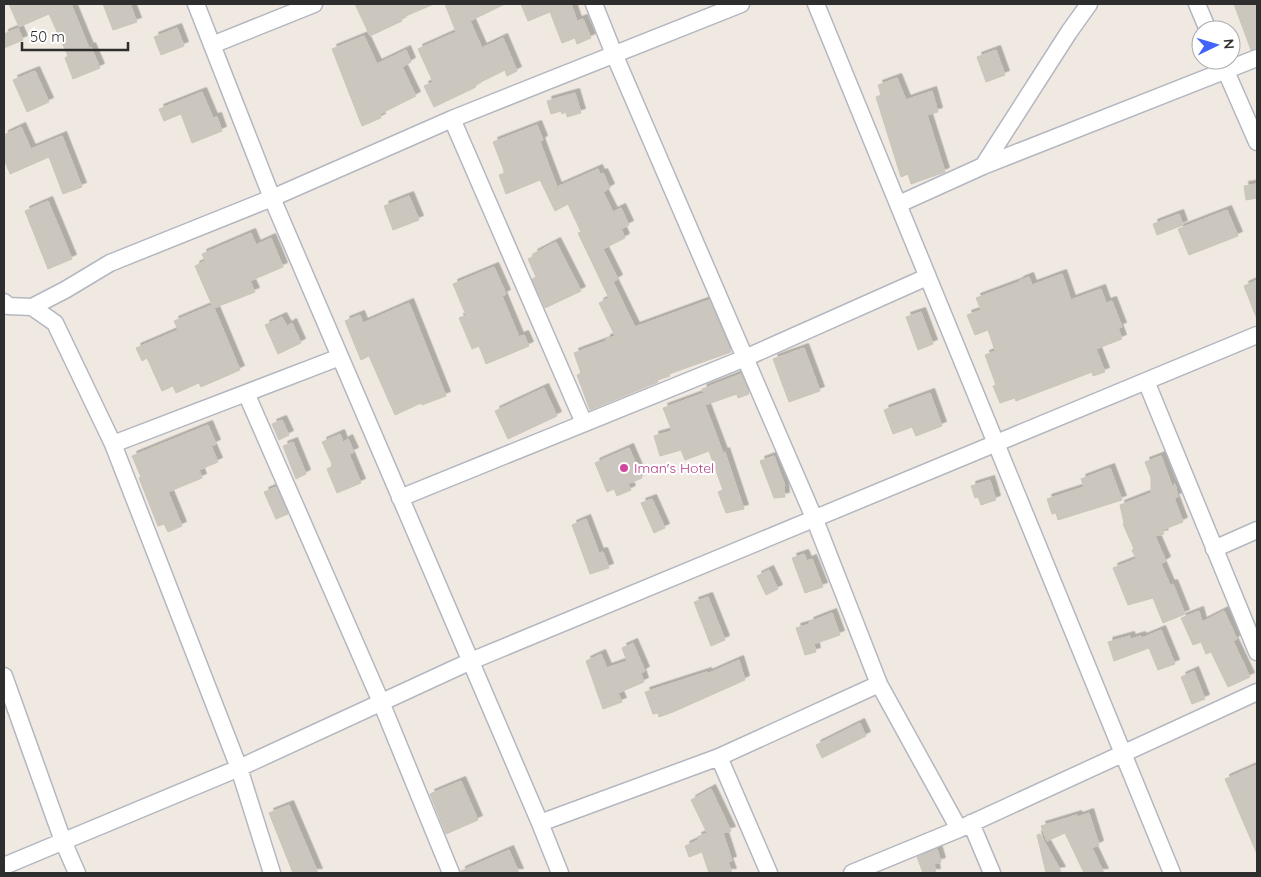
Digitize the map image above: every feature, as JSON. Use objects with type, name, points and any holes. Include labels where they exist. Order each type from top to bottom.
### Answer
[{"type":"street","points":[[196,4],[272,198],[560,873]]},
{"type":"street","points":[[212,45],[314,4]]},
{"type":"street","points":[[594,4],[815,520],[879,684],[992,873]]},
{"type":"street","points":[[4,302],[8,306],[32,307],[110,263],[272,198],[452,119],[741,4]]},
{"type":"street","points":[[816,4],[899,204],[927,277],[998,444],[1172,873]]},
{"type":"street","points":[[984,166],[1069,32],[1089,4]]},
{"type":"street","points":[[1196,4],[1203,20]]},
{"type":"street","points":[[1241,61],[1257,58]]},
{"type":"street","points":[[899,204],[1212,70]]},
{"type":"street","points":[[1226,70],[1257,142]]},
{"type":"street","points":[[452,119],[584,423]]},
{"type":"street","points":[[400,498],[745,358],[927,277]]},
{"type":"street","points":[[32,307],[54,323],[112,444],[239,768],[272,873]]},
{"type":"street","points":[[4,866],[239,768],[471,661],[1257,336]]},
{"type":"street","points":[[112,444],[340,357]]},
{"type":"street","points":[[1146,381],[1257,652]]},
{"type":"street","points":[[246,393],[381,702],[451,873]]},
{"type":"street","points":[[1214,549],[1257,530]]},
{"type":"street","points":[[4,676],[77,873]]},
{"type":"street","points":[[540,823],[720,757],[879,684]]},
{"type":"street","points":[[852,873],[965,826],[1257,692]]},
{"type":"street","points":[[720,757],[769,873]]},
{"type":"building","points":[[9,4],[71,4],[89,48],[91,47],[100,68],[73,79],[65,58],[68,56],[49,14],[19,27]]},
{"type":"building","points":[[103,4],[130,4],[137,22],[113,30]]},
{"type":"building","points":[[355,4],[434,4],[401,18],[402,21],[370,36]]},
{"type":"building","points":[[445,4],[505,4],[470,21],[482,48],[503,38],[517,71],[507,76],[505,70],[475,85],[476,87],[434,107],[424,86],[433,82],[418,49],[456,32]]},
{"type":"building","points":[[521,4],[571,4],[577,21],[583,19],[591,38],[577,44],[575,38],[562,43],[550,12],[528,21]]},
{"type":"building","points":[[1234,4],[1257,4],[1256,48],[1251,50]]},
{"type":"building","points":[[18,28],[23,40],[4,48],[4,34]]},
{"type":"building","points":[[177,28],[184,46],[161,55],[154,37]]},
{"type":"building","points":[[364,36],[377,64],[406,50],[411,62],[402,67],[416,96],[380,114],[381,118],[362,126],[332,49]]},
{"type":"building","points":[[996,50],[1005,75],[986,82],[977,57]]},
{"type":"building","points":[[35,71],[49,102],[27,112],[13,80]]},
{"type":"building","points":[[897,78],[906,100],[932,91],[938,112],[927,115],[945,172],[911,184],[908,174],[901,177],[876,97],[881,95],[878,85]]},
{"type":"building","points":[[202,92],[213,118],[217,117],[222,131],[192,143],[181,114],[164,121],[159,109]]},
{"type":"building","points":[[575,93],[581,113],[567,117],[566,112],[562,114],[561,111],[551,114],[547,101]]},
{"type":"building","points":[[537,125],[543,140],[540,142],[557,187],[598,169],[600,174],[603,173],[610,188],[603,192],[613,212],[621,208],[629,225],[621,229],[625,238],[603,249],[618,279],[613,282],[635,327],[709,300],[731,352],[669,374],[670,376],[657,380],[658,382],[590,410],[577,375],[581,373],[574,353],[615,336],[599,303],[609,298],[578,233],[581,232],[568,204],[555,211],[540,180],[506,194],[499,175],[505,173],[493,142]]},
{"type":"building","points":[[21,127],[31,149],[62,136],[82,187],[63,194],[49,157],[10,174],[4,159],[4,135]]},
{"type":"building","points":[[1257,184],[1257,198],[1246,200],[1244,186]]},
{"type":"building","points":[[409,196],[419,220],[393,230],[384,206]]},
{"type":"building","points":[[48,201],[72,259],[48,269],[25,211]]},
{"type":"building","points":[[1227,210],[1238,236],[1189,255],[1178,229]]},
{"type":"building","points":[[1179,214],[1183,225],[1157,235],[1153,224]]},
{"type":"building","points":[[251,233],[256,245],[271,238],[283,267],[250,281],[255,292],[214,308],[240,370],[201,387],[199,383],[176,393],[173,386],[162,391],[147,358],[142,361],[136,348],[178,330],[174,321],[212,305],[195,266],[205,261],[202,254]]},
{"type":"building","points":[[556,242],[581,291],[545,308],[532,279],[536,277],[528,259],[534,256],[533,254]]},
{"type":"building","points":[[494,267],[506,294],[502,296],[519,337],[524,335],[529,346],[486,364],[479,346],[472,349],[459,318],[466,315],[453,284]]},
{"type":"building","points":[[1062,274],[1071,300],[1101,289],[1106,303],[1112,301],[1122,327],[1118,328],[1122,339],[1096,349],[1105,372],[1093,376],[1092,372],[1016,401],[1015,398],[1000,403],[993,386],[996,385],[985,355],[995,351],[988,330],[975,335],[967,315],[981,310],[976,298],[1029,277],[1032,285]]},
{"type":"building","points":[[1257,280],[1257,319],[1244,286]]},
{"type":"building","points":[[409,303],[446,396],[422,405],[421,403],[395,415],[369,356],[361,360],[345,321],[360,315],[363,323]]},
{"type":"building","points":[[921,312],[933,344],[918,350],[906,317]]},
{"type":"building","points":[[282,317],[287,326],[292,323],[301,343],[278,354],[265,325]]},
{"type":"building","points":[[804,348],[820,391],[789,402],[773,359]]},
{"type":"building","points":[[741,374],[749,394],[738,398],[737,394],[705,405],[723,453],[725,452],[744,509],[726,513],[718,492],[723,490],[709,451],[685,460],[681,450],[660,456],[654,436],[672,431],[663,408],[704,393],[702,389]]},
{"type":"building","points":[[544,388],[557,416],[508,439],[495,411]]},
{"type":"building","points":[[930,393],[942,426],[916,436],[912,427],[893,434],[884,410]]},
{"type":"building","points":[[282,420],[289,435],[279,440],[272,424]]},
{"type":"building","points":[[208,425],[216,444],[211,446],[218,462],[199,470],[202,478],[168,492],[182,526],[168,532],[164,524],[158,526],[132,456]]},
{"type":"building","points":[[340,434],[343,442],[348,439],[354,452],[349,454],[361,483],[337,493],[327,469],[333,466],[322,442]]},
{"type":"building","points":[[293,442],[306,474],[296,479],[283,446]]},
{"type":"building","points":[[629,448],[642,478],[628,484],[631,490],[617,496],[614,489],[607,492],[595,463]]},
{"type":"building","points":[[774,456],[785,486],[785,497],[774,498],[760,461]]},
{"type":"building","points":[[1161,456],[1172,486],[1175,484],[1178,497],[1174,498],[1183,522],[1162,530],[1164,534],[1155,536],[1166,561],[1161,564],[1170,585],[1173,584],[1185,614],[1163,623],[1153,598],[1128,605],[1113,568],[1136,559],[1132,550],[1134,549],[1123,524],[1120,505],[1151,493],[1151,478],[1145,462]]},
{"type":"building","points":[[1110,468],[1122,500],[1058,520],[1056,513],[1052,514],[1047,499],[1084,487],[1081,479]]},
{"type":"building","points":[[990,480],[996,500],[981,505],[978,497],[975,498],[971,486]]},
{"type":"building","points":[[276,487],[288,514],[276,519],[264,492]]},
{"type":"building","points":[[652,499],[665,528],[654,533],[641,503]]},
{"type":"building","points":[[586,519],[599,553],[603,552],[609,568],[590,574],[572,525]]},
{"type":"building","points":[[804,554],[807,561],[812,559],[823,587],[805,593],[792,558]]},
{"type":"building","points":[[769,570],[778,589],[766,595],[757,576]]},
{"type":"building","points":[[708,597],[725,640],[711,646],[694,602]]},
{"type":"building","points":[[1199,611],[1202,622],[1224,611],[1237,639],[1233,641],[1250,677],[1228,687],[1211,652],[1206,654],[1201,642],[1193,645],[1181,618]]},
{"type":"building","points":[[832,613],[840,635],[814,644],[816,652],[805,655],[796,628],[810,624],[809,622]]},
{"type":"building","points":[[1161,630],[1175,664],[1158,670],[1149,648],[1114,661],[1108,642],[1130,636],[1131,639],[1141,636],[1142,638]]},
{"type":"building","points":[[633,643],[645,671],[641,673],[644,682],[618,693],[622,702],[603,709],[586,661],[601,654],[607,668],[627,661],[622,648]]},
{"type":"building","points":[[739,660],[745,680],[673,712],[659,717],[658,713],[653,714],[645,692],[707,672],[707,674]]},
{"type":"building","points":[[1194,671],[1205,699],[1192,704],[1181,677]]},
{"type":"building","points":[[860,723],[866,736],[822,758],[816,745]]},
{"type":"building","points":[[1257,765],[1257,854],[1225,779]]},
{"type":"building","points":[[461,781],[478,820],[446,834],[430,794]]},
{"type":"building","points":[[711,789],[731,831],[723,833],[732,861],[728,862],[732,873],[709,873],[702,852],[689,857],[685,846],[698,840],[697,837],[707,833],[691,800]]},
{"type":"building","points":[[289,805],[318,873],[293,873],[269,813]]},
{"type":"building","points":[[1089,813],[1099,845],[1092,848],[1104,873],[1084,873],[1065,833],[1047,841],[1041,826]]},
{"type":"building","points":[[1040,834],[1061,871],[1046,873],[1037,835]]},
{"type":"building","points":[[937,849],[941,862],[934,864],[936,873],[923,873],[917,857]]},
{"type":"building","points":[[509,850],[519,873],[461,873],[461,871]]},
{"type":"place","name":"Iman's Hotel","points":[[624,468]]}]
